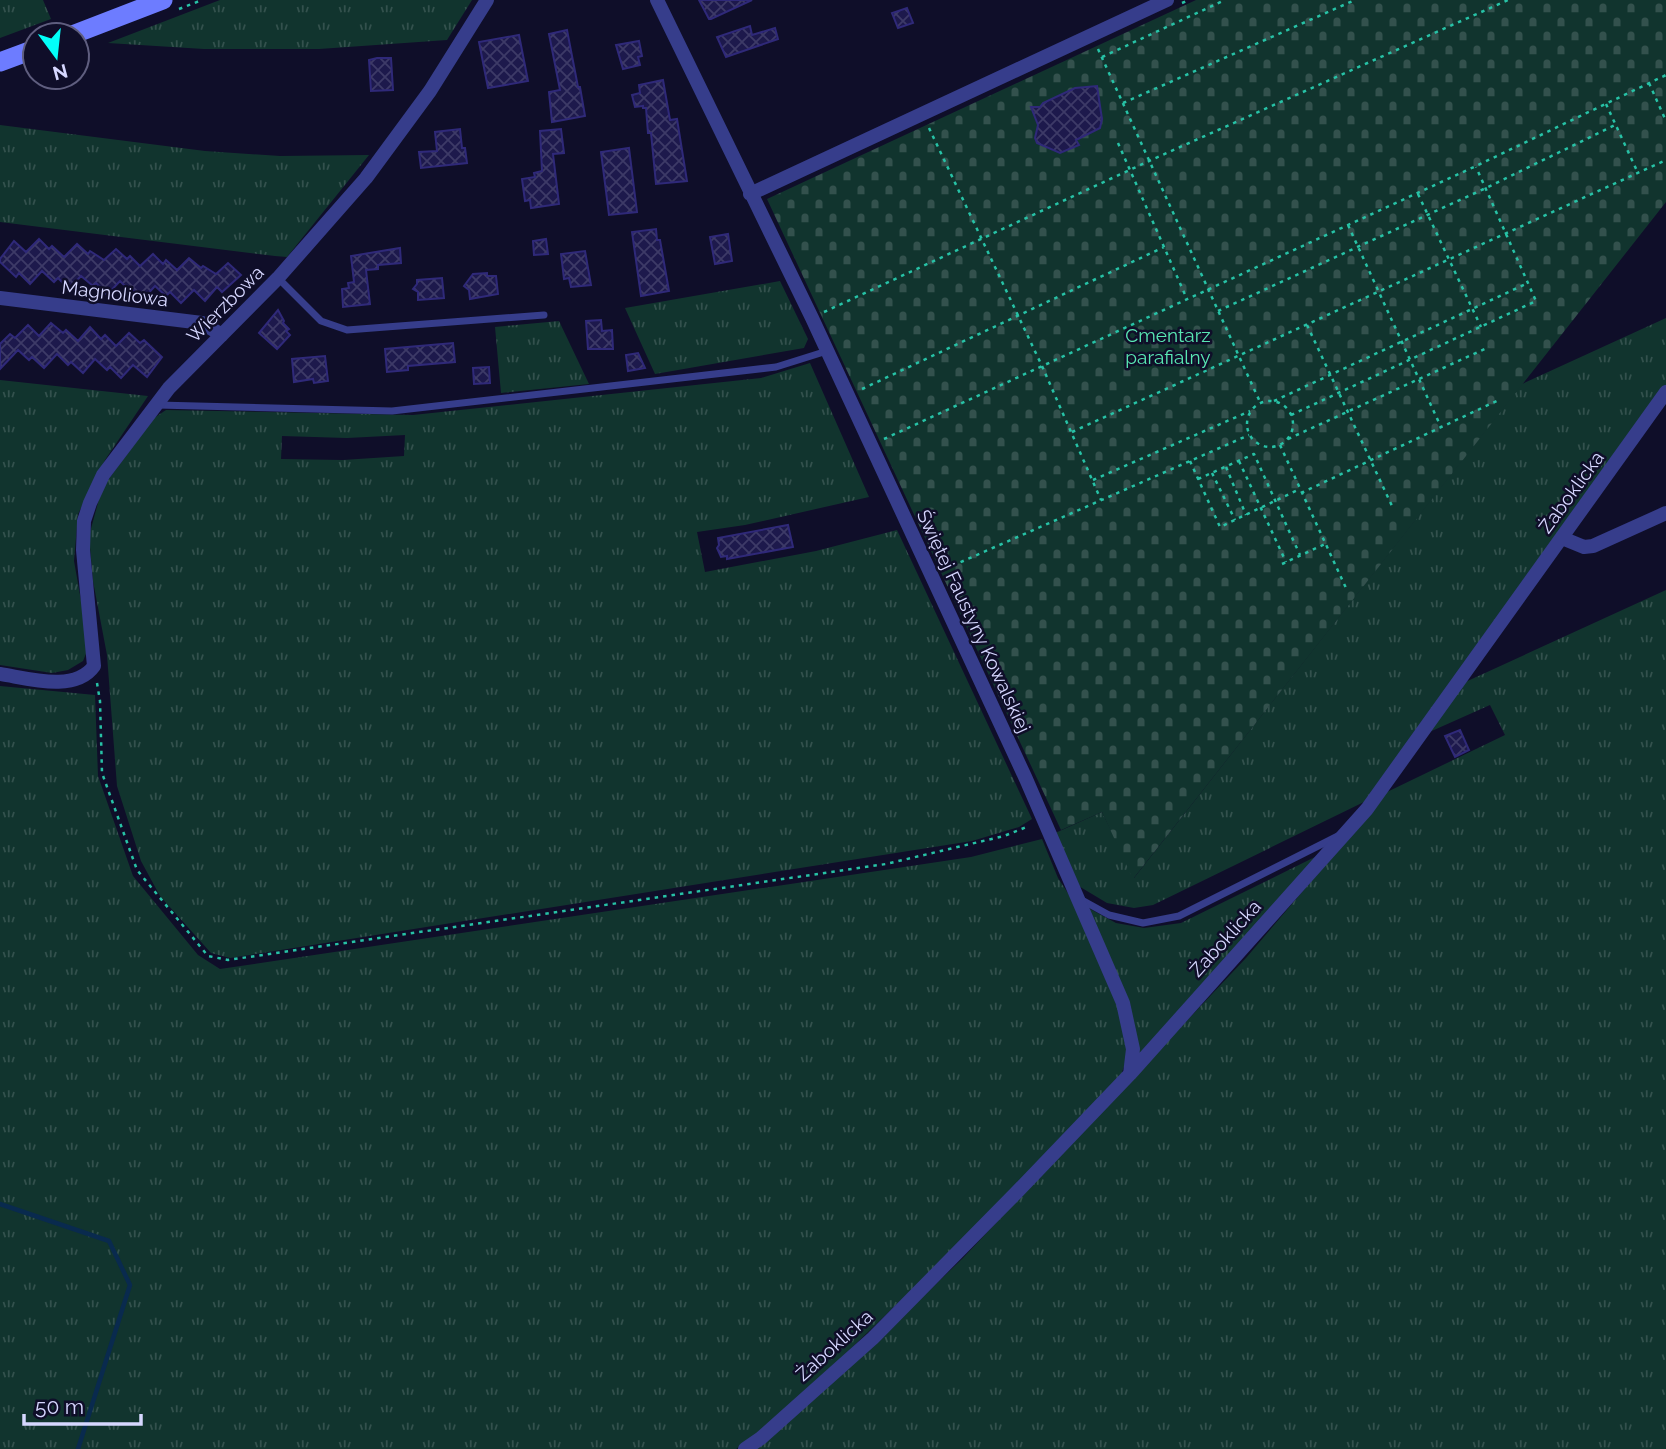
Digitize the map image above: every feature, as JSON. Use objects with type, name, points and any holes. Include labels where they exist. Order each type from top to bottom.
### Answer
[{"type":"main road","points":[[91,28],[163,0]]},
{"type":"main road","points":[[0,62],[21,54]]},
{"type":"street","name":"Wierzbowa","points":[[94,666],[83,550],[84,521],[103,475],[154,405],[278,278],[366,178],[430,91],[487,0]]},
{"type":"street","name":"Świętej Faustyny Kowalskiej","points":[[657,0],[812,318],[1026,779],[1123,1003],[1133,1049],[1130,1074]]},
{"type":"street","points":[[750,194],[1167,0]]},
{"type":"street","name":"Magnoliowa","points":[[0,298],[202,323],[222,335]]},
{"type":"street","name":"Żaboklicka","points":[[744,1449],[761,1438],[873,1338],[1017,1194],[1130,1074],[1367,809],[1666,392]]},
{"type":"street","points":[[1562,538],[1584,547],[1593,546],[1666,513]]},
{"type":"street","points":[[0,674],[68,681],[90,672],[94,666]]},
{"type":"lane","points":[[278,278],[321,321],[347,330],[544,315]]},
{"type":"lane","points":[[154,405],[392,411],[776,367],[827,351]]},
{"type":"lane","points":[[1076,897],[1109,915],[1143,923],[1179,916],[1344,833]]},
{"type":"path","points":[[1101,57],[1225,0]]},
{"type":"path","points":[[1123,103],[1355,0]]},
{"type":"path","points":[[812,318],[1149,161],[1508,0]]},
{"type":"path","points":[[1095,43],[1260,402]]},
{"type":"path","points":[[871,445],[1418,193],[1666,75]]},
{"type":"path","points":[[1649,83],[1666,121]]},
{"type":"path","points":[[1605,104],[1638,173]]},
{"type":"path","points":[[927,125],[1042,366],[1101,500]]},
{"type":"path","points":[[1218,311],[1486,188],[1615,125]]},
{"type":"path","points":[[1118,143],[1187,299]]},
{"type":"path","points":[[1072,432],[1666,160]]},
{"type":"path","points":[[1291,415],[1536,301],[1476,166]]},
{"type":"path","points":[[1418,193],[1481,327]]},
{"type":"path","points":[[1348,225],[1441,427]]},
{"type":"path","points":[[862,389],[1164,247]]},
{"type":"path","points":[[1274,401],[1528,283]]},
{"type":"path","points":[[1307,325],[1393,508]]},
{"type":"path","points":[[1250,411],[1247,418],[1249,435],[1259,445],[1280,445],[1489,347]]},
{"type":"path","points":[[1190,461],[1220,527],[1501,399]]},
{"type":"path","points":[[1092,481],[1250,411],[1260,402],[1280,402],[1289,409],[1293,429],[1288,439]]},
{"type":"path","points":[[930,576],[1249,435]]},
{"type":"path","points":[[1280,445],[1346,588]]},
{"type":"path","points":[[1198,479],[1254,454],[1300,555]]},
{"type":"path","points":[[1239,461],[1284,563],[1325,544]]},
{"type":"path","points":[[1226,467],[1246,515]]},
{"type":"path","points":[[1212,473],[1234,520]]},
{"type":"path","points":[[94,666],[100,701],[102,773],[137,870],[208,956],[228,960],[886,864],[1004,836],[1042,821]]},
{"type":"green space","points":[[0,0],[43,0],[51,19],[21,21],[21,30],[0,38]]},
{"type":"green space","points":[[220,0],[472,0],[447,40],[319,49],[204,49],[108,43]]},
{"type":"green space","name":"Cmentarz parafialny","points":[[1196,0],[1666,0],[1666,202],[1133,879],[1102,812],[1061,830],[767,199]]},
{"type":"green space","points":[[0,125],[205,151],[280,156],[369,155],[287,257],[0,222]]},
{"type":"green space","points":[[780,281],[808,339],[804,348],[655,374],[625,308]]},
{"type":"green space","points":[[1666,318],[1666,387],[1366,801],[1153,905],[1134,908],[1107,903],[1077,885],[1053,834],[1102,812],[1134,878],[1522,384]]},
{"type":"green space","points":[[559,321],[589,384],[501,393],[495,327]]},
{"type":"green space","points":[[810,363],[869,497],[745,525],[697,532],[705,572],[816,551],[897,530],[1032,819],[1019,827],[972,841],[230,958],[211,953],[160,896],[141,861],[117,786],[107,655],[93,581],[89,536],[102,488],[154,418],[166,410],[413,415],[761,378]],"holes":[[[405,435],[404,456],[343,460],[281,459],[282,436],[347,438]]]},
{"type":"green space","points":[[0,380],[148,396],[105,460],[78,514],[74,561],[89,646],[83,661],[68,670],[52,673],[0,665]]},
{"type":"green space","points":[[1666,590],[1666,1449],[751,1449],[881,1337],[963,1258],[1246,958],[1387,792],[1505,735],[1490,705],[1425,734],[1461,684]]},
{"type":"green space","points":[[0,686],[95,695],[98,776],[133,876],[198,955],[220,969],[971,857],[1042,839],[1058,878],[1075,904],[1119,1003],[1128,1055],[1121,1075],[982,1222],[838,1361],[764,1429],[736,1449],[0,1449]]},
{"type":"green space","points":[[1321,854],[1135,1064],[1136,1039],[1081,904],[1116,923],[1144,928],[1181,923]]},
{"type":"building","points":[[699,0],[752,0],[709,19]]},
{"type":"building","points":[[907,8],[913,23],[898,28],[892,13]]},
{"type":"building","points":[[750,26],[752,35],[775,28],[778,39],[726,57],[717,37]]},
{"type":"building","points":[[567,30],[585,116],[552,122],[549,92],[560,90],[549,34]]},
{"type":"building","points":[[519,35],[528,81],[488,88],[479,42]]},
{"type":"building","points":[[639,41],[642,56],[638,57],[640,65],[623,69],[616,45]]},
{"type":"building","points":[[391,58],[393,90],[371,91],[369,60]]},
{"type":"building","points":[[663,80],[670,120],[677,119],[687,181],[656,184],[646,108],[635,107],[632,95],[640,93],[639,85]]},
{"type":"building","points":[[1097,86],[1102,119],[1100,128],[1076,140],[1079,145],[1060,153],[1037,143],[1035,138],[1038,125],[1031,107],[1040,107],[1075,88]]},
{"type":"building","points":[[460,129],[467,163],[421,168],[419,152],[437,151],[435,132]]},
{"type":"building","points":[[561,129],[564,153],[553,154],[559,204],[531,208],[530,200],[525,201],[522,179],[535,177],[534,173],[542,171],[540,131]]},
{"type":"building","points":[[629,148],[637,212],[609,215],[601,152]]},
{"type":"building","points":[[656,229],[669,291],[641,296],[632,232]]},
{"type":"building","points":[[728,234],[732,261],[715,264],[710,237]]},
{"type":"building","points":[[39,239],[49,249],[52,246],[64,257],[77,244],[88,254],[90,251],[104,260],[116,249],[127,259],[130,256],[140,266],[153,254],[163,264],[166,260],[177,270],[189,258],[201,268],[203,266],[216,274],[228,263],[241,275],[222,292],[217,287],[205,301],[194,290],[181,303],[170,292],[166,296],[155,286],[143,299],[120,281],[107,295],[96,283],[93,286],[81,276],[69,289],[58,278],[54,282],[42,271],[30,284],[19,273],[16,277],[0,259],[14,241],[26,252]]},
{"type":"building","points":[[546,239],[548,254],[534,255],[533,241]]},
{"type":"building","points":[[400,248],[401,263],[378,265],[378,269],[366,270],[370,304],[343,307],[342,289],[349,288],[348,283],[354,282],[351,256]]},
{"type":"building","points":[[585,251],[591,285],[571,287],[569,278],[564,279],[561,254]]},
{"type":"building","points":[[487,273],[487,276],[496,276],[498,294],[470,299],[469,290],[464,286],[473,274]]},
{"type":"building","points":[[442,278],[444,298],[418,300],[418,292],[413,289],[417,280]]},
{"type":"building","points":[[278,310],[290,335],[277,349],[259,333]]},
{"type":"building","points":[[601,320],[602,331],[612,330],[613,349],[588,349],[586,321]]},
{"type":"building","points":[[51,323],[63,333],[66,330],[78,341],[90,327],[101,339],[105,335],[116,346],[129,333],[140,343],[144,340],[162,357],[147,377],[133,365],[121,378],[110,367],[107,370],[95,359],[83,373],[71,362],[68,365],[57,354],[44,368],[32,357],[29,360],[18,350],[0,369],[0,344],[10,334],[15,338],[28,325],[39,336]]},
{"type":"building","points":[[453,343],[455,362],[408,366],[408,370],[387,372],[385,349]]},
{"type":"building","points":[[638,353],[645,368],[628,371],[626,355]]},
{"type":"building","points":[[325,356],[328,381],[314,383],[313,379],[294,382],[292,359]]},
{"type":"building","points":[[489,367],[490,383],[474,384],[473,368]]},
{"type":"building","points":[[788,525],[793,547],[727,559],[727,556],[721,557],[717,548],[718,538]]},
{"type":"building","points":[[1460,730],[1469,750],[1455,757],[1445,736]]},
{"type":"waterway","points":[[0,1204],[109,1241],[130,1285],[78,1449]]}]
